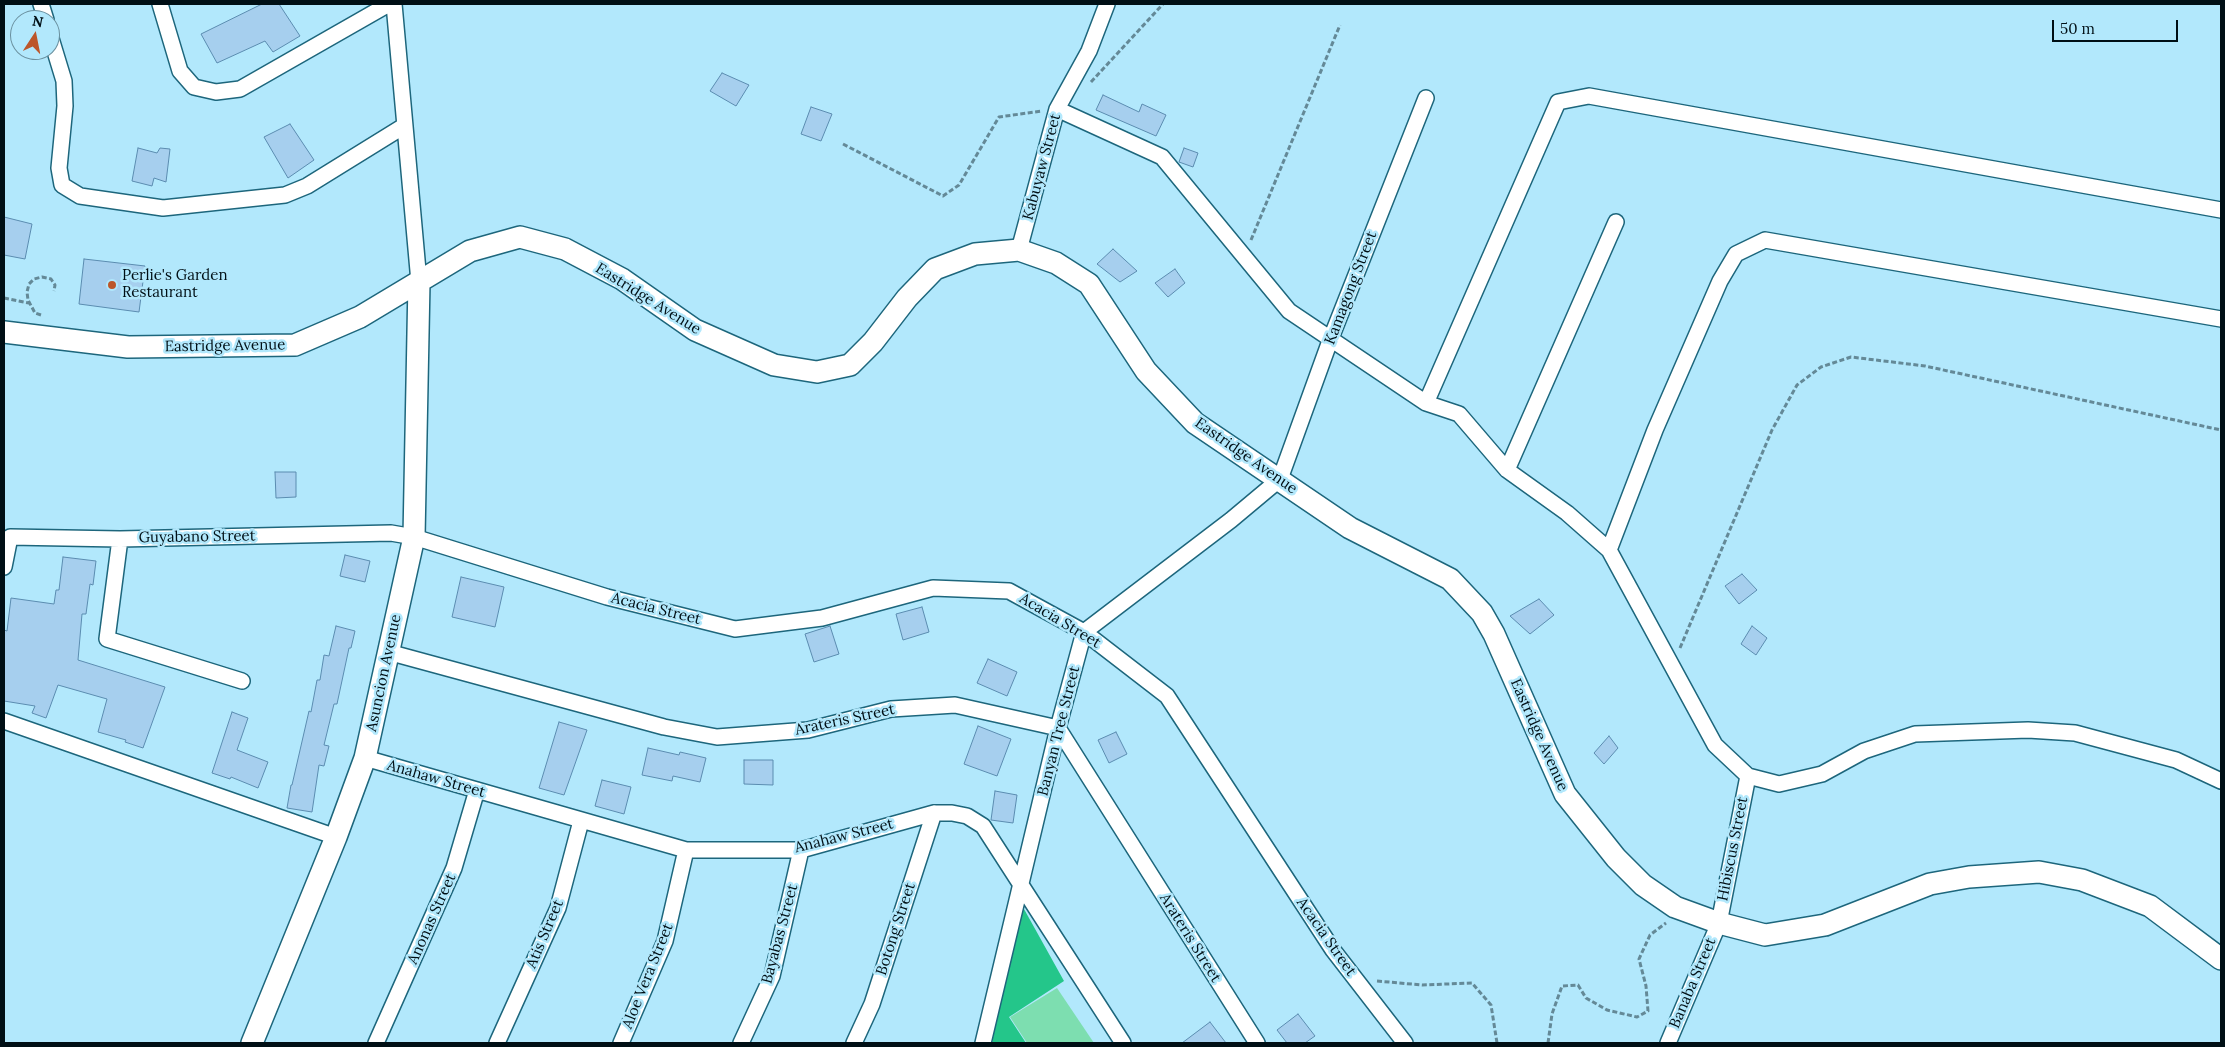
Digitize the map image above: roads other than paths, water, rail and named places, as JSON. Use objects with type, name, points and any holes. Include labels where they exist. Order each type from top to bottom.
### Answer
[{"type":"street","points":[[160,4],[180,72],[194,87],[216,92],[240,89],[389,4]]},
{"type":"street","points":[[394,4],[419,282]]},
{"type":"street","name":"Kabuyaw Street","points":[[1020,250],[1057,110],[1089,51],[1107,4]]},
{"type":"street","points":[[58,60],[64,81],[65,106],[59,168],[62,185],[80,196],[163,208],[285,195],[307,186],[404,126]]},
{"type":"street","points":[[1426,403],[1558,102],[1590,96],[2221,210]]},
{"type":"street","name":"Kamagong Street","points":[[1280,480],[1331,338],[1426,98]]},
{"type":"street","points":[[1057,110],[1162,157],[1289,312],[1331,338],[1426,403],[1459,414],[1507,470],[1567,513],[1609,550],[1715,745],[1748,776],[1779,784],[1822,774],[1864,751],[1915,734],[2028,730],[2075,733],[2176,760],[2221,781]]},
{"type":"street","points":[[1507,470],[1616,222]]},
{"type":"street","name":"Eastridge Avenue","points":[[4,332],[128,346],[295,345],[360,317],[470,252],[520,236],[565,249],[622,279],[695,330],[774,365],[816,372],[850,365],[873,342],[907,298],[934,269],[975,254],[1020,250],[1056,263],[1089,284],[1146,371],[1195,423],[1350,528],[1450,579],[1482,614],[1494,634],[1565,794],[1616,858],[1636,878],[1675,907],[1719,923],[1765,935],[1825,925],[1930,884],[1969,877],[2039,872],[2082,880],[2150,906],[2221,959]]},
{"type":"street","points":[[1609,550],[1655,430],[1720,281],[1736,254],[1765,240],[2221,319]]},
{"type":"street","name":"Asuncion Avenue","points":[[252,1043],[336,836],[365,758],[414,536],[419,282]]},
{"type":"street","points":[[1084,632],[1280,480]]},
{"type":"street","name":"Guyabano Street","points":[[4,567],[10,537],[120,539],[370,532],[414,536]]},
{"type":"street","name":"Acacia Street","points":[[414,536],[607,597],[735,629],[822,618],[933,588],[1009,591],[1084,632],[1167,696],[1333,950],[1405,1043]]},
{"type":"street","points":[[120,539],[107,639],[242,681]]},
{"type":"street","name":"Banyan Tree Street","points":[[983,1043],[1058,728],[1084,632]]},
{"type":"street","name":"Arateris Street","points":[[388,652],[664,727],[717,737],[808,730],[891,709],[955,705],[1058,728],[1257,1043]]},
{"type":"street","points":[[4,721],[336,836]]},
{"type":"street","name":"Anahaw Street","points":[[365,758],[686,850],[802,850],[934,813],[967,816],[983,826],[1123,1043]]},
{"type":"street","name":"Hibiscus Street","points":[[1719,923],[1748,776]]},
{"type":"street","name":"Anonas Street","points":[[376,1043],[454,868],[477,790]]},
{"type":"street","name":"Botong Street","points":[[854,1043],[872,1004],[934,813]]},
{"type":"street","name":"Atis Street","points":[[497,1043],[558,908],[581,821]]},
{"type":"street","name":"Aloe Vera Street","points":[[621,1043],[665,941],[686,850]]},
{"type":"street","name":"Bayabas Street","points":[[741,1043],[772,976],[802,850]]},
{"type":"street","name":"Banaba Street","points":[[1668,1043],[1719,923]]},
{"type":"place","name":"Perlie's Garden Restaurant","points":[[112,285]]}]
